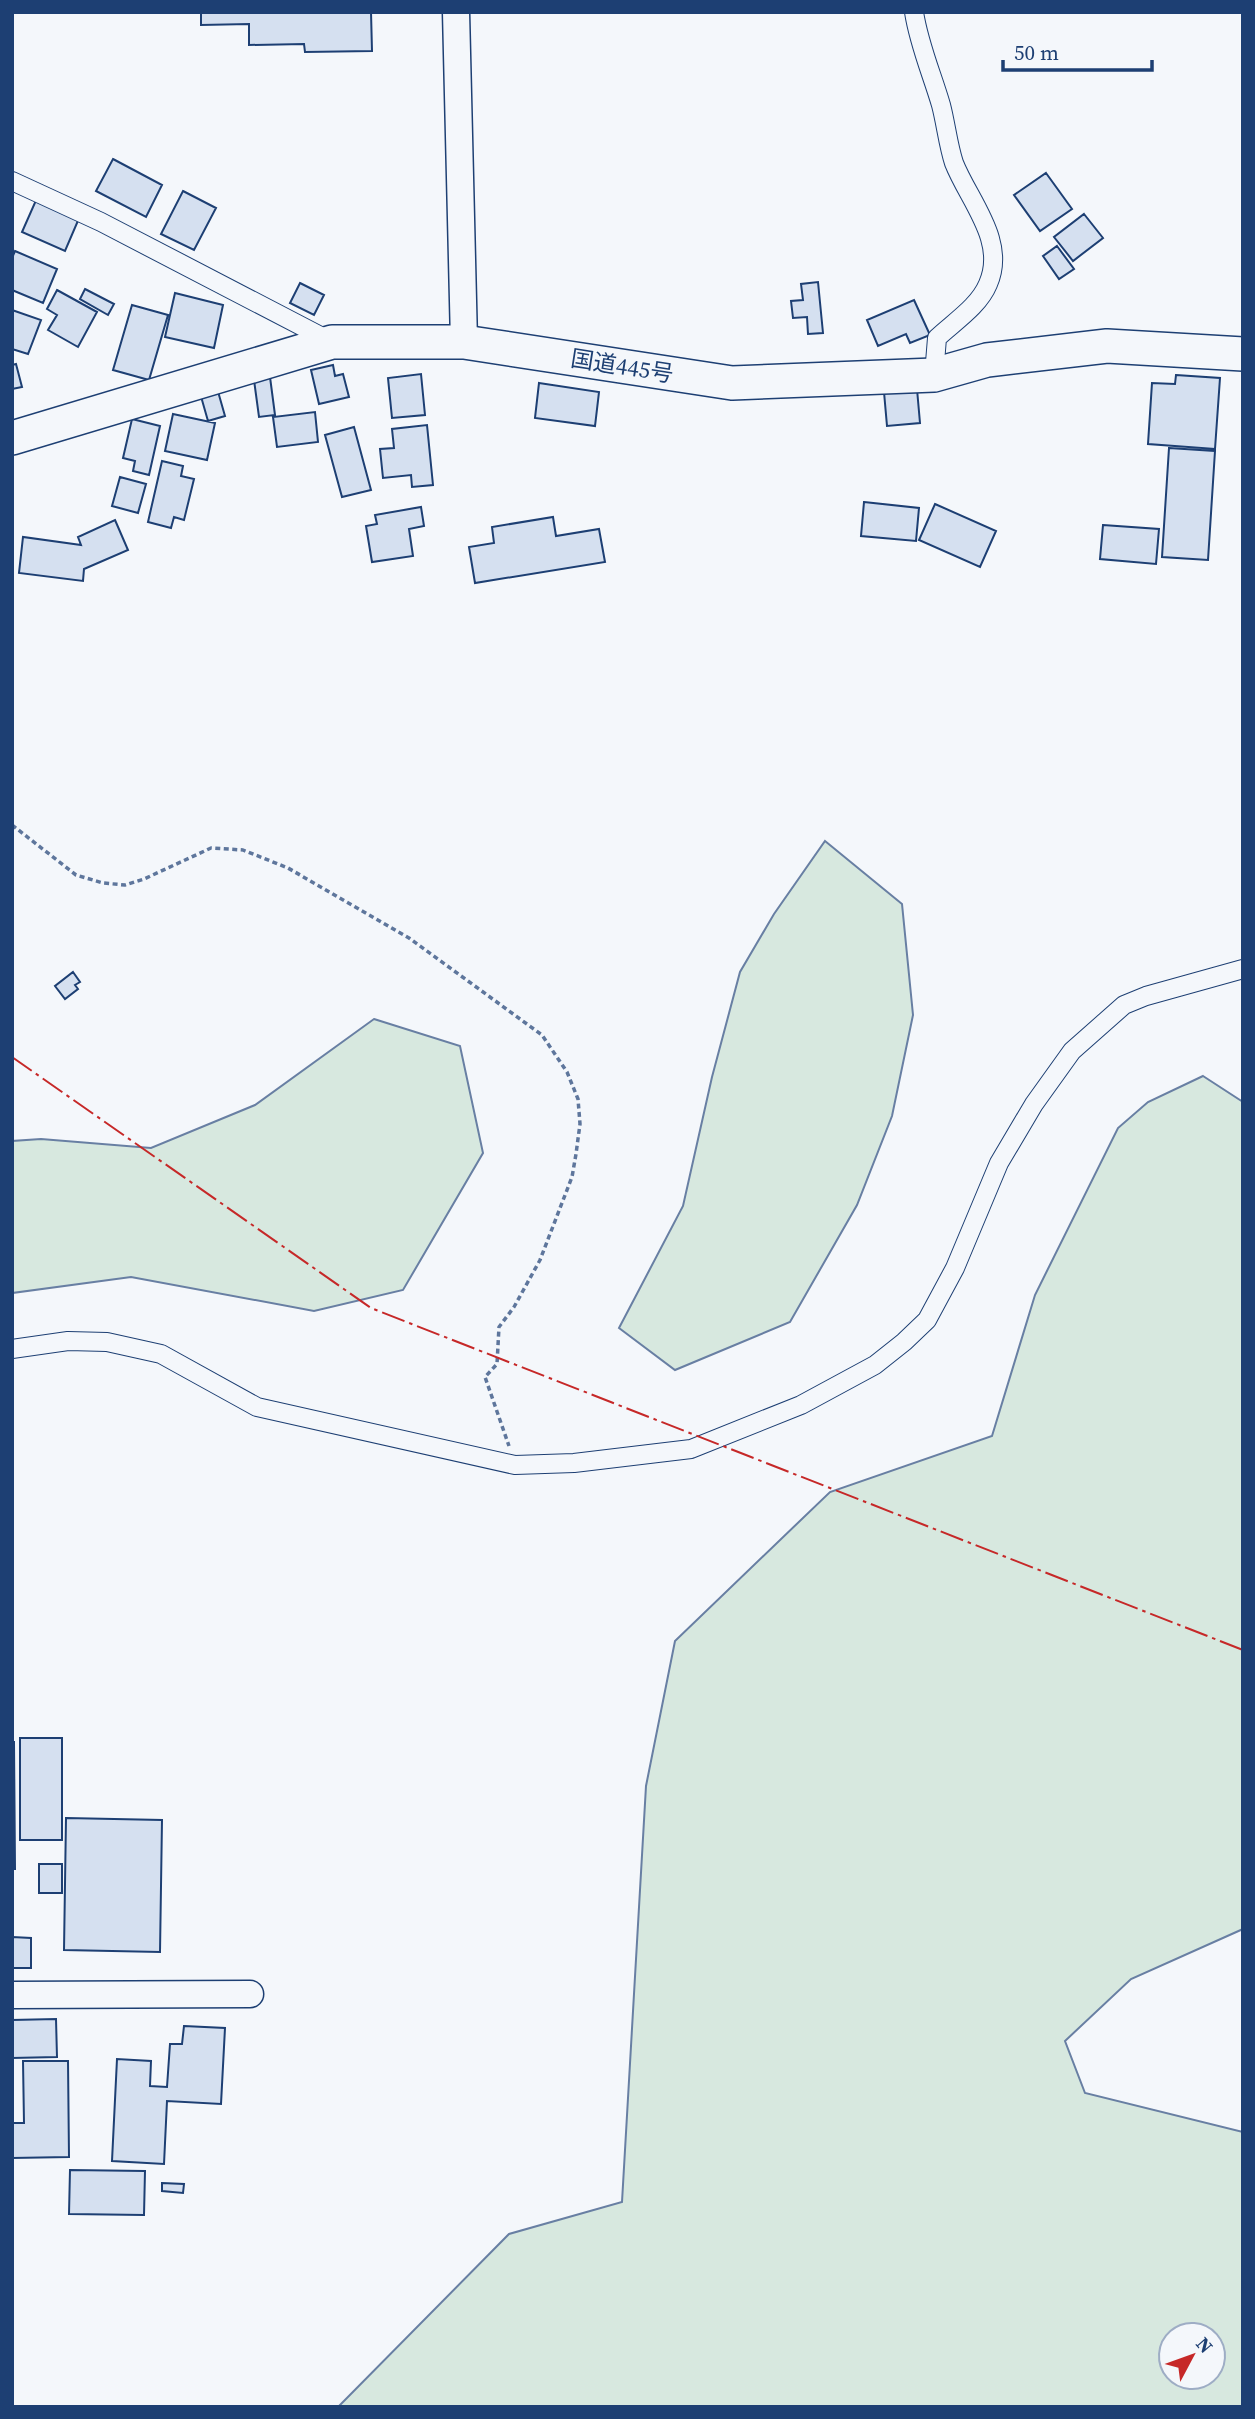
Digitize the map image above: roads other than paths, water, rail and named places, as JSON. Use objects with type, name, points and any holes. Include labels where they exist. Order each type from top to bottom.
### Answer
[{"type":"highway","name":"国道445号","points":[[12,438],[332,341],[464,342],[732,383],[934,375],[987,360],[1107,346],[1243,354]]},
{"type":"street","points":[[456,12],[464,342]]},
{"type":"street","points":[[914,12],[917,35],[940,104],[954,163],[982,218],[994,257],[988,284],[976,302],[937,338],[934,375]]},
{"type":"street","points":[[12,181],[101,222],[332,341]]},
{"type":"street","points":[[12,1349],[68,1341],[107,1342],[161,1354],[257,1407],[515,1465],[574,1463],[691,1448],[801,1405],[875,1365],[927,1320],[954,1268],[999,1163],[1034,1104],[1072,1051],[1124,1005],[1146,996],[1243,969]]},
{"type":"street","points":[[12,1995],[250,1993]]}]
